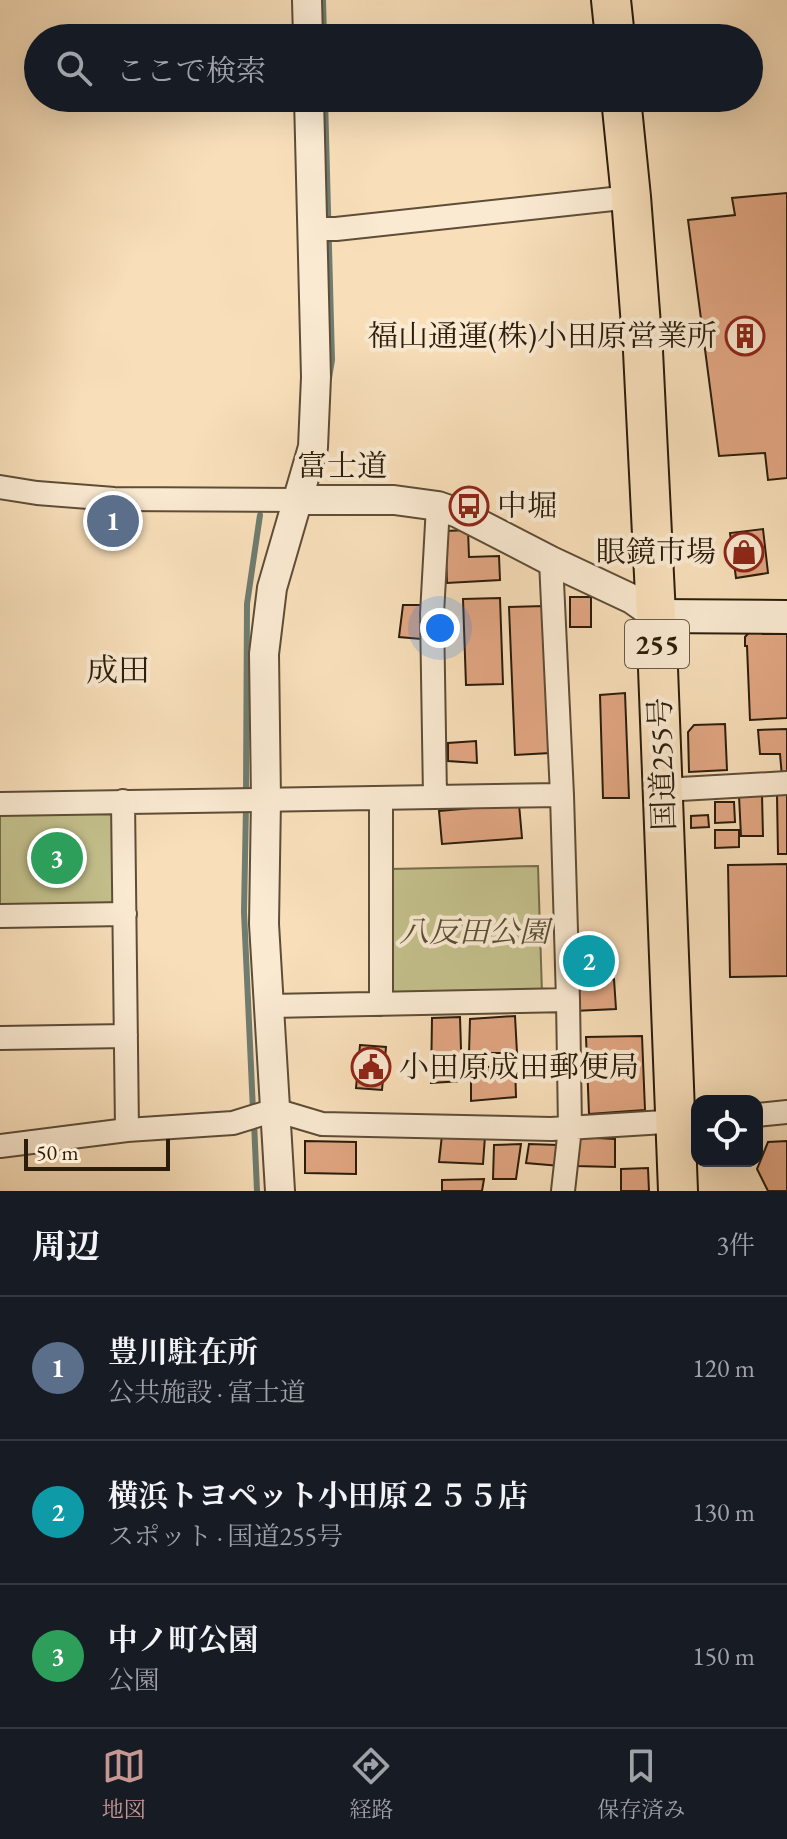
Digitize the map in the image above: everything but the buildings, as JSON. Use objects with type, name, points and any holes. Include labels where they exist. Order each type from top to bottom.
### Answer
[{"type":"highway","points":[[611,0],[614,24]]},
{"type":"highway","name":"国道255号","points":[[622,112],[643,351],[663,790],[687,1120],[678,1191]]},
{"type":"main road","points":[[656,616],[787,617]]},
{"type":"street","points":[[307,0],[308,24]]},
{"type":"street","points":[[280,1191],[268,1112],[270,1006],[253,800],[272,588],[313,447],[323,229],[310,112]]},
{"type":"street","points":[[323,229],[631,197]]},
{"type":"street","name":"富士道","points":[[0,487],[114,499],[394,500],[438,506],[632,599],[656,616]]},
{"type":"street","points":[[435,796],[432,614],[438,506]]},
{"type":"street","points":[[551,561],[568,1000],[570,1128],[563,1191]]},
{"type":"street","points":[[663,790],[787,783]]},
{"type":"street","points":[[0,804],[562,795]]},
{"type":"street","points":[[381,798],[381,1004]]},
{"type":"street","points":[[123,801],[127,1130]]},
{"type":"street","points":[[0,916],[125,914]]},
{"type":"street","points":[[270,1006],[568,1000]]},
{"type":"street","points":[[0,1038],[126,1036]]},
{"type":"street","points":[[0,1146],[127,1130],[233,1123],[268,1112],[322,1124],[570,1128],[687,1120]]},
{"type":"street","points":[[763,1114],[787,1112]]},
{"type":"green space","points":[[108,810],[114,815],[113,900],[109,906],[0,907],[0,812]]},
{"type":"green space","name":"八反田公園","points":[[538,866],[542,994],[392,1000],[390,869]]},
{"type":"waterway","points":[[323,0],[324,24]]},
{"type":"waterway","points":[[325,112],[332,360],[329,378]]},
{"type":"waterway","points":[[246,795],[247,604],[260,515]]},
{"type":"waterway","points":[[246,806],[244,912],[253,1111]]},
{"type":"waterway","points":[[254,1122],[257,1191]]},
{"type":"place","name":"福山通運(株)小田原営業所","points":[[745,336]]},
{"type":"place","name":"中堀","points":[[469,506]]},
{"type":"place","name":"豊川駐在所","points":[[113,521]]},
{"type":"place","name":"眼鏡市場","points":[[744,552]]},
{"type":"place","name":"中ノ町公園","points":[[57,858]]},
{"type":"place","name":"横浜トヨペット小田原２５５店","points":[[589,961]]},
{"type":"place","name":"小田原成田郵便局","points":[[371,1067]]},
{"type":"district","name":"成田","points":[[118,670]]}]
